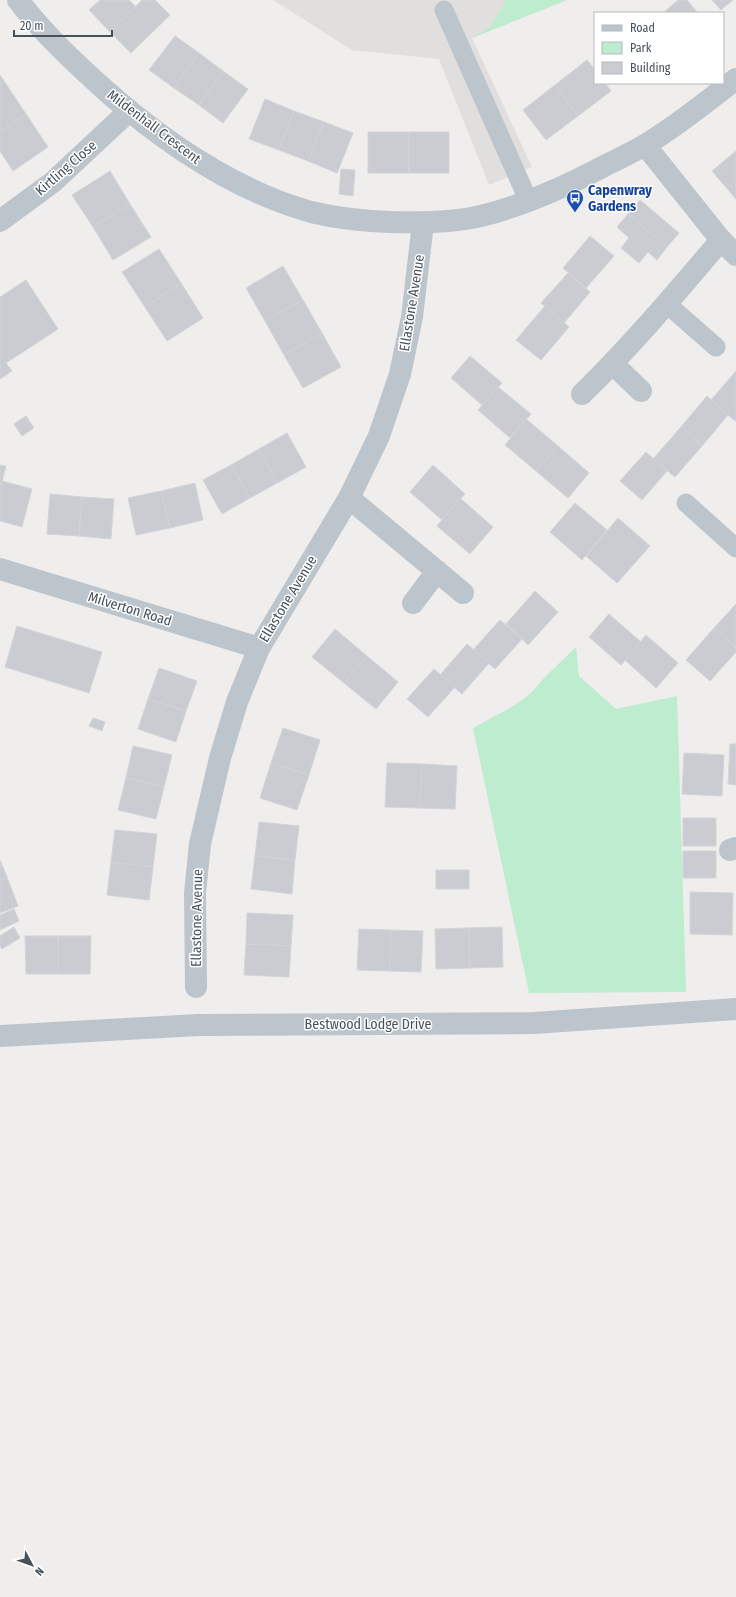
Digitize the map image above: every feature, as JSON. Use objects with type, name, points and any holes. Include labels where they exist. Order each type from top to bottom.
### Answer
[{"type":"street","name":"Mildenhall Crescent","points":[[18,0],[58,46],[129,111],[168,142],[214,171],[267,197],[312,212],[366,221],[423,224],[480,216],[529,202],[584,177],[645,145],[736,79]]},
{"type":"street","name":"Kirtling Close","points":[[0,221],[53,182],[129,111]]},
{"type":"street","points":[[582,394],[613,364],[667,304],[729,247],[645,145]]},
{"type":"street","name":"Ellastone Avenue","points":[[196,987],[195,893],[200,844],[220,758],[238,702],[259,648],[349,498],[379,436],[400,374],[412,318],[423,224]]},
{"type":"street","points":[[613,364],[641,390]]},
{"type":"street","points":[[349,498],[464,593]]},
{"type":"street","name":"Milverton Road","points":[[0,569],[259,648]]},
{"type":"street","points":[[413,603],[437,572]]},
{"type":"street","name":"Bestwood Lodge Drive","points":[[0,1036],[198,1025],[534,1023],[736,1009]]},
{"type":"lane","points":[[444,10],[529,202]]},
{"type":"lane","points":[[667,304],[716,347]]},
{"type":"lane","points":[[686,503],[736,548]]},
{"type":"shaded area","points":[[273,0],[567,0],[472,38],[532,167],[489,185],[439,59],[352,50]]},
{"type":"green space","points":[[506,0],[567,0],[472,38],[490,27]]},
{"type":"green space","points":[[576,647],[579,676],[616,709],[677,696],[686,992],[529,993],[473,728],[515,705],[532,692],[544,678]]},
{"type":"building","points":[[100,0],[129,0],[136,7],[110,32],[89,10]]},
{"type":"building","points":[[142,0],[155,0],[170,15],[131,53],[110,32]]},
{"type":"building","points":[[678,0],[687,0],[697,12],[664,12]]},
{"type":"building","points":[[712,0],[733,0],[721,10]]},
{"type":"building","points":[[175,36],[199,53],[174,88],[149,70]]},
{"type":"building","points":[[199,53],[223,71],[199,105],[174,88]]},
{"type":"building","points":[[587,60],[594,69],[594,84],[606,84],[611,91],[578,116],[555,85]]},
{"type":"building","points":[[223,71],[248,89],[223,123],[199,105]]},
{"type":"building","points":[[0,75],[4,81],[0,84]]},
{"type":"building","points":[[4,81],[26,114],[0,132],[0,84]]},
{"type":"building","points":[[555,85],[578,116],[546,140],[523,110]]},
{"type":"building","points":[[265,99],[294,111],[279,150],[249,139]]},
{"type":"building","points":[[294,111],[324,122],[308,161],[279,150]]},
{"type":"building","points":[[26,114],[48,147],[13,171],[0,151],[0,132]]},
{"type":"building","points":[[324,122],[353,133],[337,173],[308,161]]},
{"type":"building","points":[[368,132],[409,132],[409,173],[368,173]]},
{"type":"building","points":[[409,132],[449,132],[449,173],[409,173]]},
{"type":"building","points":[[736,151],[736,199],[712,171]]},
{"type":"building","points":[[341,169],[355,170],[353,196],[339,194]]},
{"type":"building","points":[[110,171],[130,204],[93,227],[72,195]]},
{"type":"building","points":[[640,200],[679,233],[667,247],[628,214]]},
{"type":"building","points":[[130,204],[151,237],[113,260],[93,227]]},
{"type":"building","points":[[628,214],[667,247],[657,260],[648,252],[639,263],[621,248],[629,238],[617,227]]},
{"type":"building","points":[[590,236],[614,256],[586,288],[563,268]]},
{"type":"building","points":[[159,249],[181,283],[145,307],[122,272]]},
{"type":"building","points":[[283,266],[303,300],[265,321],[246,288]]},
{"type":"building","points":[[568,273],[590,292],[564,323],[541,303]]},
{"type":"building","points":[[26,280],[58,329],[6,363],[12,371],[0,379],[0,297]]},
{"type":"building","points":[[181,283],[203,318],[167,341],[145,307]]},
{"type":"building","points":[[303,300],[322,333],[284,355],[265,321]]},
{"type":"building","points":[[545,306],[569,327],[541,360],[516,340]]},
{"type":"building","points":[[322,333],[341,367],[303,388],[284,355]]},
{"type":"building","points":[[470,356],[502,383],[482,405],[451,378]]},
{"type":"building","points":[[736,371],[736,419],[735,421],[711,400]]},
{"type":"building","points":[[498,387],[531,414],[510,438],[478,410]]},
{"type":"building","points":[[707,396],[728,415],[702,446],[681,427]]},
{"type":"building","points":[[26,416],[34,428],[22,436],[14,424]]},
{"type":"building","points":[[526,419],[558,446],[536,471],[505,445]]},
{"type":"building","points":[[681,427],[702,446],[675,477],[653,459]]},
{"type":"building","points":[[287,433],[306,467],[277,483],[259,449]]},
{"type":"building","points":[[558,446],[589,473],[568,498],[536,471]]},
{"type":"building","points":[[259,449],[277,483],[250,498],[231,465]]},
{"type":"building","points":[[646,452],[667,471],[642,500],[620,481]]},
{"type":"building","points":[[0,465],[6,466],[0,489]]},
{"type":"building","points":[[231,465],[250,498],[222,514],[203,480]]},
{"type":"building","points":[[433,465],[465,494],[442,520],[410,492]]},
{"type":"building","points":[[2,481],[32,489],[22,527],[0,521],[0,489]]},
{"type":"building","points":[[195,483],[203,520],[170,528],[161,491]]},
{"type":"building","points":[[161,491],[170,528],[136,535],[128,498]]},
{"type":"building","points":[[50,494],[82,497],[79,536],[47,534]]},
{"type":"building","points":[[82,497],[114,499],[111,539],[79,536]]},
{"type":"building","points":[[460,498],[493,527],[470,554],[437,526]]},
{"type":"building","points":[[575,503],[607,530],[582,560],[550,532]]},
{"type":"building","points":[[618,518],[650,546],[617,583],[586,556]]},
{"type":"building","points":[[535,591],[558,612],[528,645],[506,624]]},
{"type":"building","points":[[736,604],[736,648],[714,628]]},
{"type":"building","points":[[609,614],[641,642],[621,665],[589,637]]},
{"type":"building","points":[[500,620],[522,639],[495,669],[473,650]]},
{"type":"building","points":[[17,626],[102,652],[89,693],[5,667]]},
{"type":"building","points":[[714,628],[736,648],[736,652],[710,681],[686,660]]},
{"type":"building","points":[[335,629],[367,656],[344,683],[312,657]]},
{"type":"building","points":[[646,635],[678,663],[656,688],[625,660]]},
{"type":"building","points":[[467,644],[489,663],[462,694],[440,675]]},
{"type":"building","points":[[367,656],[398,682],[376,709],[344,683]]},
{"type":"building","points":[[159,668],[197,681],[186,711],[148,699]]},
{"type":"building","points":[[434,669],[455,687],[428,717],[407,699]]},
{"type":"building","points":[[148,699],[186,711],[176,742],[138,729]]},
{"type":"building","points":[[93,718],[105,722],[102,731],[89,726]]},
{"type":"building","points":[[283,728],[320,740],[309,775],[271,763]]},
{"type":"building","points":[[730,744],[736,744],[736,785],[728,784]]},
{"type":"building","points":[[133,746],[172,755],[164,787],[126,778]]},
{"type":"building","points":[[684,753],[724,755],[722,796],[682,794]]},
{"type":"building","points":[[271,763],[309,775],[297,810],[260,798]]},
{"type":"building","points":[[387,763],[422,764],[420,808],[385,807]]},
{"type":"building","points":[[422,764],[457,766],[455,809],[420,808]]},
{"type":"building","points":[[126,778],[164,787],[156,819],[118,810]]},
{"type":"building","points":[[683,818],[716,818],[716,846],[683,846]]},
{"type":"building","points":[[259,822],[299,826],[295,860],[255,856]]},
{"type":"building","points":[[115,830],[157,834],[153,867],[111,862]]},
{"type":"building","points":[[683,851],[716,851],[716,878],[683,878]]},
{"type":"building","points":[[255,856],[295,860],[292,894],[251,889]]},
{"type":"building","points":[[0,860],[7,877],[0,880]]},
{"type":"building","points":[[111,862],[153,867],[149,900],[107,895]]},
{"type":"building","points":[[436,870],[469,870],[469,889],[436,889]]},
{"type":"building","points":[[7,877],[18,906],[0,913],[0,880]]},
{"type":"building","points":[[690,892],[733,893],[732,935],[690,934]]},
{"type":"building","points":[[14,909],[19,921],[0,930],[0,915]]},
{"type":"building","points":[[247,913],[293,915],[291,946],[246,944]]},
{"type":"building","points":[[14,927],[20,938],[2,949],[0,946],[0,936]]},
{"type":"building","points":[[502,927],[503,967],[470,968],[469,928]]},
{"type":"building","points":[[469,928],[470,968],[436,969],[435,929]]},
{"type":"building","points":[[359,929],[391,930],[390,971],[357,970]]},
{"type":"building","points":[[391,930],[423,931],[421,972],[390,971]]},
{"type":"building","points":[[25,936],[58,936],[58,974],[26,974]]},
{"type":"building","points":[[58,936],[91,936],[90,974],[58,974]]},
{"type":"building","points":[[246,944],[291,946],[289,977],[244,975]]},
{"type":"place","name":"Capenwray Gardens","points":[[575,213]]}]
